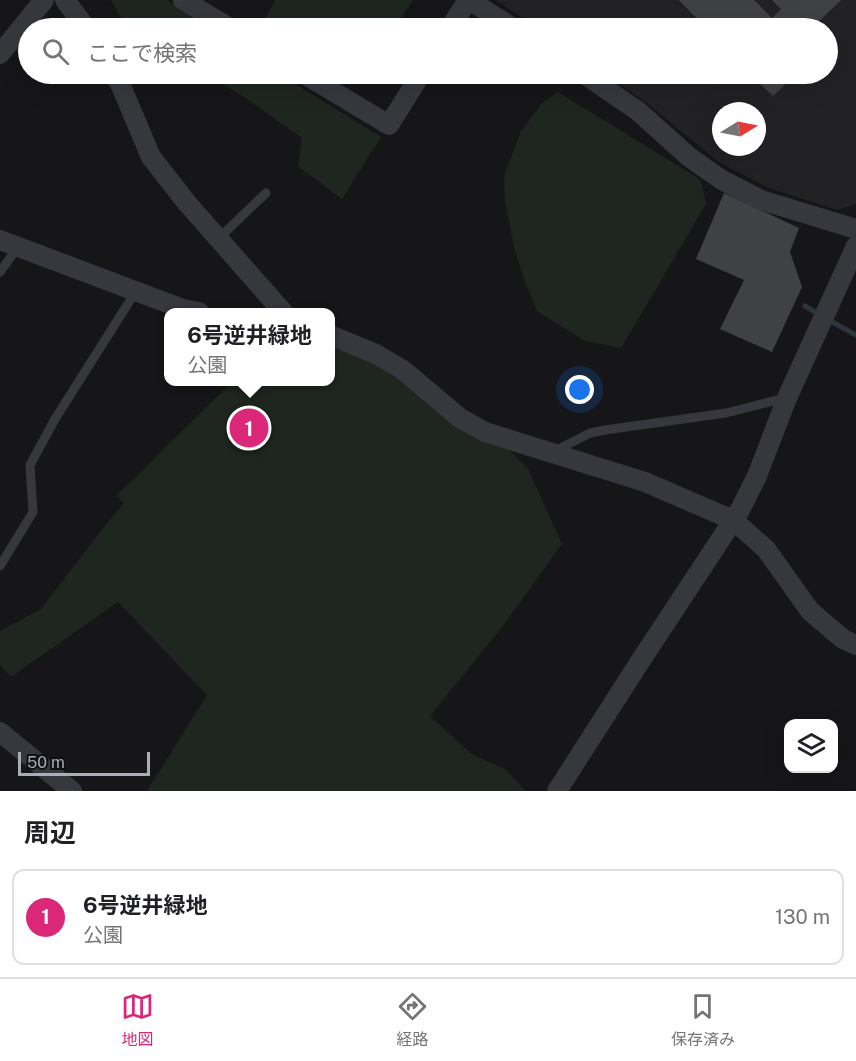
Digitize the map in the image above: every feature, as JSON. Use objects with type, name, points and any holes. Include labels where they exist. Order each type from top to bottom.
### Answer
[{"type":"street","points":[[30,18],[45,0]]},
{"type":"street","points":[[65,0],[78,18]]},
{"type":"street","points":[[183,0],[213,18]]},
{"type":"street","points":[[456,18],[468,0],[497,18]]},
{"type":"street","points":[[0,54],[18,32]]},
{"type":"street","points":[[120,84],[151,157],[187,203],[279,308]]},
{"type":"street","points":[[321,84],[389,125],[415,84]]},
{"type":"street","points":[[599,84],[638,111],[689,157],[723,180],[761,200],[856,229]]},
{"type":"street","points":[[9,243],[180,308]]},
{"type":"street","points":[[557,791],[733,520],[757,476],[787,398],[856,246]]},
{"type":"street","points":[[335,337],[376,354],[403,370],[460,418],[485,432],[645,482],[733,520],[766,549],[810,611],[843,639],[856,645]]},
{"type":"street","points":[[1,736],[72,791]]},
{"type":"lane","points":[[218,239],[266,193]]},
{"type":"lane","points":[[0,272],[9,243]]},
{"type":"lane","points":[[0,566],[33,512],[30,465],[55,419],[136,291]]},
{"type":"lane","points":[[551,453],[590,433],[726,413],[787,398]]},
{"type":"shaded area","points":[[111,0],[167,0],[194,18],[121,18]]},
{"type":"shaded area","points":[[276,0],[413,0],[401,18],[265,18]]},
{"type":"shaded area","points":[[496,0],[856,0],[856,204],[837,210],[769,188],[719,162],[643,100],[619,84],[838,84],[838,18],[522,18]]},
{"type":"shaded area","points":[[222,84],[295,84],[381,137],[342,199],[298,166],[302,138]]},
{"type":"shaded area","points":[[558,92],[698,178],[702,185],[706,204],[621,348],[585,341],[538,312],[525,282],[514,247],[505,201],[504,176],[521,131],[541,104]]},
{"type":"shaded area","points":[[335,344],[398,375],[505,445],[528,469],[562,544],[502,627],[430,716],[472,754],[505,769],[526,791],[147,791],[207,695],[118,602],[11,677],[0,665],[0,631],[41,609],[124,503],[116,496],[228,386],[335,386]]},
{"type":"building","points":[[679,0],[754,0],[772,18],[696,18]]},
{"type":"building","points":[[772,0],[841,0],[822,18],[772,18],[781,9]]},
{"type":"building","points":[[760,84],[786,84],[773,96]]},
{"type":"building","points":[[724,193],[799,228],[790,252],[802,287],[772,352],[720,329],[744,280],[696,259]]},
{"type":"waterway","points":[[805,306],[819,314]]},
{"type":"waterway","points":[[827,319],[856,335]]},
{"type":"place","name":"6号逆井緑地","points":[[249,428]]}]
